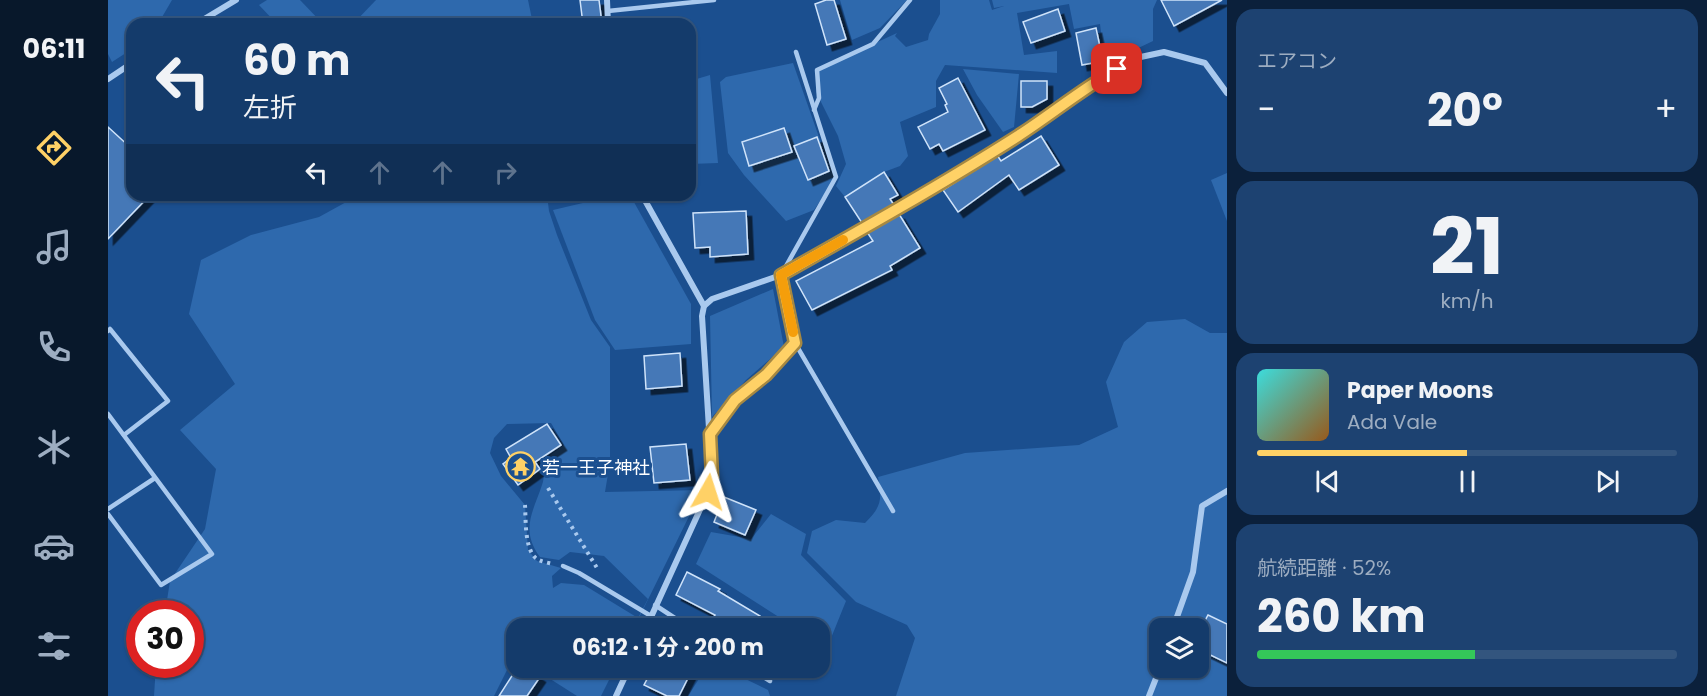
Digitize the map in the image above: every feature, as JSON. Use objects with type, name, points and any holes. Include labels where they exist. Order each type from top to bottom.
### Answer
[{"type":"street","points":[[206,18],[236,0]]},
{"type":"street","points":[[607,0],[608,18]]},
{"type":"street","points":[[651,616],[708,492],[712,477],[702,316],[704,306],[712,299],[781,275],[914,200],[1021,134],[1097,80],[1136,58],[1164,52],[1205,63],[1227,93]]},
{"type":"street","points":[[108,79],[126,67]]},
{"type":"street","points":[[645,201],[704,306]]},
{"type":"street","points":[[1177,618],[1193,572],[1202,506],[1227,491]]},
{"type":"street","points":[[616,696],[624,678]]},
{"type":"street","points":[[1149,696],[1156,678]]},
{"type":"lane","points":[[608,11],[714,0]]},
{"type":"lane","points":[[814,110],[819,98],[817,70],[873,44],[910,0]]},
{"type":"lane","points":[[796,51],[836,177],[781,275],[795,343],[893,511]]},
{"type":"lane","points":[[109,329],[168,401],[124,435]]},
{"type":"lane","points":[[710,434],[735,400],[766,375],[795,343]]},
{"type":"lane","points":[[108,414],[212,554],[160,585],[108,514]]},
{"type":"lane","points":[[108,509],[155,478]]},
{"type":"lane","points":[[563,566],[579,573],[651,616]]},
{"type":"lane","points":[[655,605],[675,618]]},
{"type":"lane","points":[[765,678],[770,681]]},
{"type":"path","points":[[548,488],[592,559]]},
{"type":"path","points":[[525,505],[532,555],[538,560],[563,566]]},
{"type":"shaded area","points":[[108,0],[172,0],[162,18],[126,18],[126,53],[112,62],[108,54]]},
{"type":"shaded area","points":[[267,0],[300,0],[317,18],[271,18],[259,5]]},
{"type":"shaded area","points":[[376,0],[528,0],[532,18],[359,18]]},
{"type":"shaded area","points":[[840,0],[907,0],[880,28],[852,40]]},
{"type":"shaded area","points":[[940,0],[989,0],[992,10],[1004,6],[994,8],[992,0],[1157,0],[1153,9],[1153,41],[1105,64],[1100,24],[1074,29],[1069,4],[1017,13],[1024,55],[1057,51],[1057,73],[945,65],[936,81],[936,107],[900,122],[908,156],[900,166],[884,172],[845,197],[836,186],[846,164],[838,136],[816,92],[817,70],[897,33],[895,36],[906,47],[928,40],[940,14]]},
{"type":"shaded area","points":[[793,63],[827,160],[836,177],[814,210],[786,221],[744,175],[728,153],[720,82],[726,77]]},
{"type":"shaded area","points":[[963,69],[1019,74],[1014,127],[1003,132],[977,95]]},
{"type":"shaded area","points":[[710,75],[718,163],[696,164],[696,79]]},
{"type":"shaded area","points":[[1227,173],[1227,221],[1211,180]]},
{"type":"shaded area","points":[[348,201],[548,201],[557,235],[591,320],[610,347],[610,462],[605,492],[702,490],[639,618],[638,618],[506,618],[506,672],[494,696],[154,696],[155,678],[204,678],[204,600],[167,600],[170,581],[205,529],[216,469],[180,430],[235,384],[189,314],[201,260],[251,235],[319,217]],"holes":[[[551,423],[564,445],[546,461],[543,482],[530,521],[531,538],[540,557],[559,560],[570,552],[604,556],[648,599],[638,618],[584,585],[561,583],[553,588],[552,576],[561,568],[537,561],[528,550],[525,505],[501,476],[490,453],[494,438],[507,424]]]},
{"type":"shaded area","points":[[591,201],[633,201],[691,304],[691,344],[615,350],[595,320],[553,210]]},
{"type":"shaded area","points":[[773,289],[784,347],[746,380],[712,417],[710,316]]},
{"type":"shaded area","points":[[1185,319],[1210,333],[1227,333],[1227,696],[896,696],[915,638],[907,625],[856,602],[807,553],[812,531],[836,520],[865,523],[878,507],[880,491],[878,477],[965,453],[1079,445],[1118,427],[1106,382],[1124,342],[1147,322]]},
{"type":"shaded area","points":[[771,514],[806,534],[801,555],[846,601],[830,641],[830,618],[780,618],[696,564],[711,532],[751,539]]},
{"type":"shaded area","points":[[549,678],[610,678],[601,696],[577,696]]},
{"type":"shaded area","points":[[700,678],[743,678],[768,690],[770,696],[688,696]]},
{"type":"building","points":[[580,0],[599,0],[601,18],[582,18]]},
{"type":"building","points":[[834,0],[846,39],[827,45],[815,4]]},
{"type":"building","points":[[1161,0],[1222,0],[1174,26]]},
{"type":"building","points":[[1058,9],[1065,31],[1031,43],[1023,22]]},
{"type":"building","points":[[1096,28],[1103,61],[1082,65],[1076,33]]},
{"type":"building","points":[[958,78],[985,130],[943,151],[939,144],[930,149],[918,127],[948,112],[945,105],[947,104],[939,88]]},
{"type":"building","points":[[1021,81],[1047,81],[1047,99],[1032,107],[1021,107]]},
{"type":"building","points":[[108,127],[126,144],[126,201],[144,201],[108,239]]},
{"type":"building","points":[[784,128],[792,152],[749,166],[742,142]]},
{"type":"building","points":[[1041,136],[1059,165],[1019,190],[1009,175],[958,212],[943,190],[997,155],[1001,161]]},
{"type":"building","points":[[817,137],[829,171],[808,180],[794,146]]},
{"type":"building","points":[[884,172],[898,195],[890,199],[894,205],[862,223],[845,197]]},
{"type":"building","points":[[746,211],[748,254],[710,257],[710,247],[695,248],[693,213]]},
{"type":"building","points":[[899,214],[920,248],[890,266],[892,270],[812,310],[796,281],[873,241],[867,232]]},
{"type":"building","points":[[680,353],[682,386],[646,389],[644,356]]},
{"type":"building","points":[[547,424],[561,445],[535,462],[540,469],[518,485],[503,464],[511,458],[506,449]]},
{"type":"building","points":[[686,444],[690,480],[654,483],[650,447]]},
{"type":"building","points":[[724,497],[756,510],[745,535],[714,522]]},
{"type":"building","points":[[687,572],[720,589],[718,591],[760,616],[759,618],[713,618],[715,615],[676,595]]},
{"type":"building","points":[[1208,615],[1227,624],[1227,663],[1209,654],[1209,618],[1206,618]]},
{"type":"building","points":[[511,678],[539,678],[527,696],[499,696]]},
{"type":"building","points":[[648,678],[688,678],[679,696],[667,696],[644,685]]},
{"type":"slow traffic","points":[[793,332],[781,275],[843,240]]},
{"type":"place","name":"若一王子神社","points":[[521,467]]},
{"type":"route","points":[[708,492],[712,477],[710,434],[735,400],[766,375],[795,343],[781,275],[914,200],[1021,134],[1097,80],[1117,69]]}]
